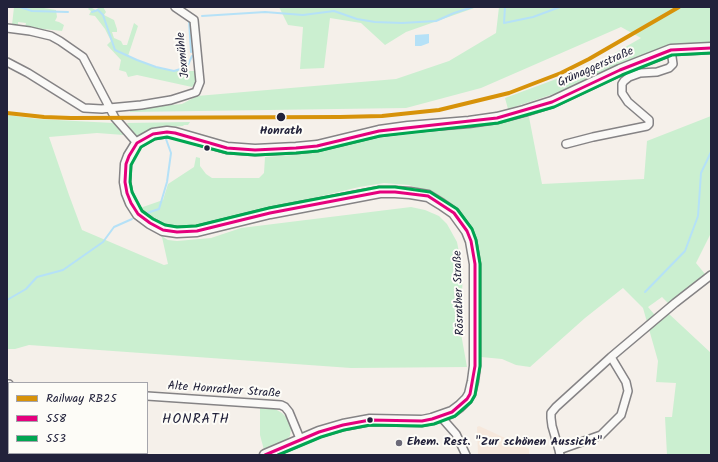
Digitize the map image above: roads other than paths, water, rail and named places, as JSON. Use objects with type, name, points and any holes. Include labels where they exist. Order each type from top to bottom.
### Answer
[{"type":"street","name":"Jexmühle","points":[[7,62],[28,73],[84,108],[102,109],[171,100],[197,91],[200,82],[194,20],[175,7]]},
{"type":"street","points":[[7,28],[51,36],[83,57],[115,118],[136,143]]},
{"type":"street","name":"Grünaggerstraße","points":[[136,143],[153,134],[167,132],[227,148],[300,148],[326,144],[379,131],[497,118],[552,102],[620,70],[671,50],[711,48]]},
{"type":"street","points":[[566,144],[647,126],[649,124],[649,120],[628,102],[622,92],[622,84],[624,81],[640,73],[657,72],[669,68],[673,64],[671,50]]},
{"type":"street","name":"Rösrather Straße","points":[[136,143],[126,164],[125,182],[127,193],[138,214],[156,227],[169,232],[201,230],[270,213],[380,192],[410,193],[428,196],[454,213],[467,231],[471,242],[475,264],[475,366],[472,388],[467,399],[452,412],[441,417],[422,421],[365,421],[343,425],[325,430],[265,455]]},
{"type":"street","points":[[610,357],[626,382],[628,391],[621,415],[602,435],[560,452],[552,426],[551,413],[556,407],[610,357],[711,274]]},
{"type":"street","name":"Alte Honrather Straße","points":[[148,396],[285,407],[289,412],[301,441]]},
{"type":"street","points":[[441,417],[456,434],[466,455]]},
{"type":"water","points":[[429,34],[429,43],[421,46],[415,46],[415,35]]},
{"type":"waterway","points":[[20,7],[32,11],[68,12]]},
{"type":"waterway","points":[[202,16],[265,12],[303,15],[334,11],[357,19],[375,22],[402,23],[436,21],[473,7]]},
{"type":"waterway","points":[[505,7],[504,23],[533,17],[560,7]]},
{"type":"waterway","points":[[92,12],[98,10],[103,15],[115,50],[137,60],[156,67],[174,71],[187,67],[192,56]]},
{"type":"waterway","points":[[189,21],[191,52]]},
{"type":"waterway","points":[[147,213],[159,209],[167,182],[171,153],[166,139]]},
{"type":"waterway","points":[[645,292],[685,251],[698,216],[701,173],[711,152]]},
{"type":"waterway","points":[[7,300],[26,289],[37,277],[63,270],[103,242],[114,227],[132,219]]},
{"type":"rail line","name":"RB25","points":[[7,113],[71,118],[340,117],[382,116],[439,110],[509,93],[561,73],[589,59],[679,7]]},
{"type":"place","name":"Honrath","points":[[281,117]]},
{"type":"place","name":"Ehem. Rest. \"Zur schönen Aussicht\"","points":[[399,443]]},
{"type":"district","name":"HONRATH","points":[[196,421]]}]
